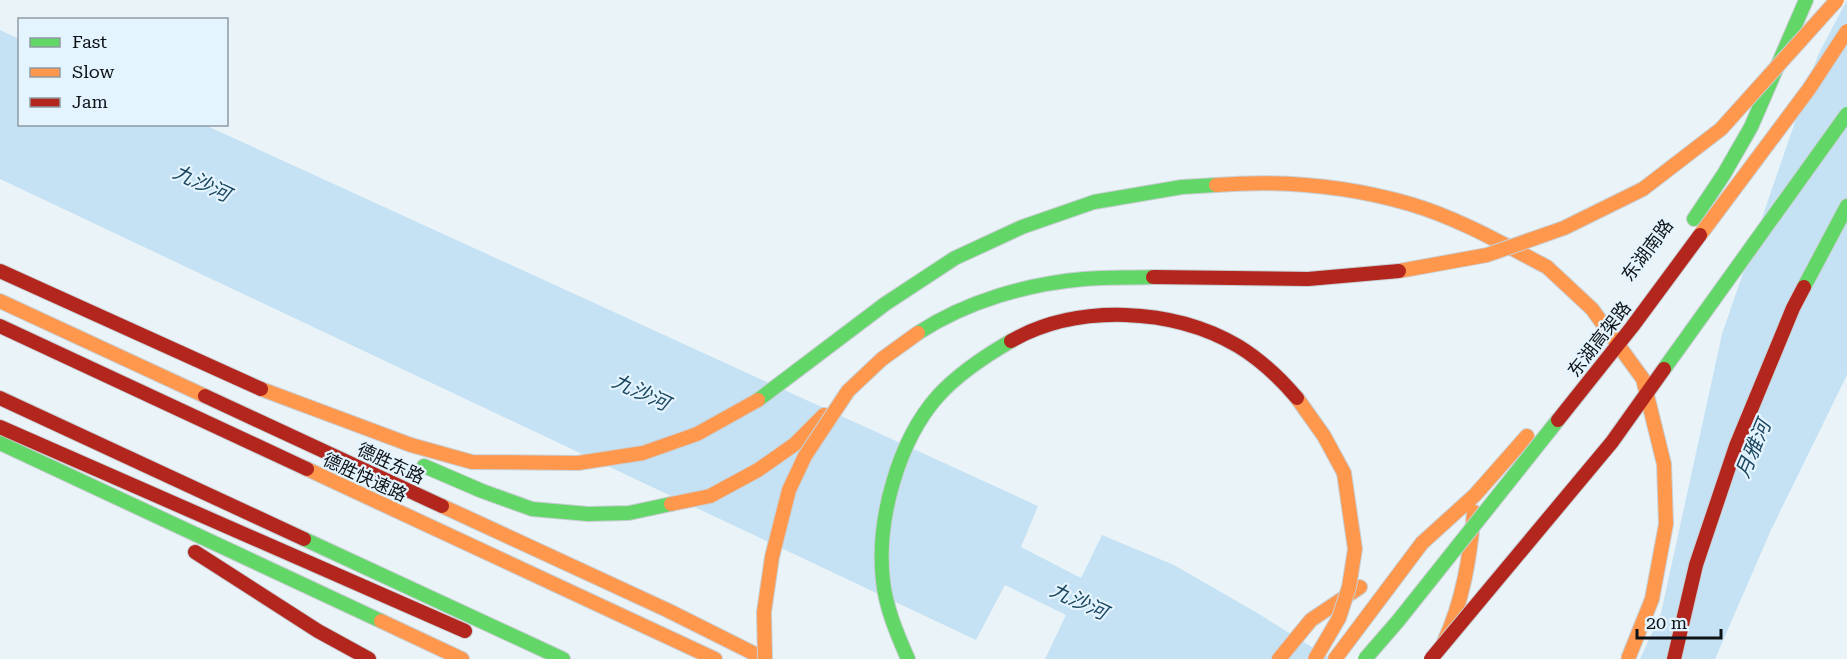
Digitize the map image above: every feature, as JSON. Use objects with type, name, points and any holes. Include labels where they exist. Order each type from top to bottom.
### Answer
[{"type":"main road","name":"东湖南路","points":[[1683,232],[1712,195],[1745,139],[1806,0]]},
{"type":"main road","points":[[0,271],[405,458],[482,491],[532,509],[588,514],[629,513],[710,496],[758,470],[795,444],[882,359],[921,331],[966,308],[1020,289],[1084,279],[1188,276],[1308,279],[1405,271],[1487,255],[1564,228],[1643,189],[1721,129],[1837,0]]},
{"type":"main road","name":"东湖高架路","points":[[1365,659],[1398,621],[1632,327],[1809,89],[1847,31]]},
{"type":"main road","points":[[1431,659],[1612,441],[1847,114]]},
{"type":"main road","points":[[251,385],[411,445],[472,462],[578,463],[642,453],[697,434],[756,401],[885,304],[955,258],[1022,227],[1094,202],[1182,187],[1257,182],[1346,190],[1411,204],[1472,228],[1547,267],[1592,309],[1643,379],[1664,464],[1666,524],[1652,599],[1628,659]]},
{"type":"main road","points":[[1674,659],[1696,565],[1736,446],[1793,308],[1847,206]]},
{"type":"main road","name":"德胜东路","points":[[0,301],[667,610],[765,659]]},
{"type":"main road","points":[[1599,344],[1620,316]]},
{"type":"main road","points":[[908,659],[893,629],[882,585],[880,554],[883,526],[891,491],[915,427],[934,401],[963,373],[996,351],[1038,328],[1079,319],[1119,317],[1163,318],[1199,328],[1239,347],[1279,378],[1308,409],[1330,445],[1344,474],[1355,549],[1349,587],[1339,618],[1315,659]]},
{"type":"main road","name":"德胜快速路","points":[[0,326],[715,659]]},
{"type":"main road","points":[[1279,659],[1311,620],[1422,543],[1475,495],[1543,419],[1571,381]]},
{"type":"main road","points":[[765,659],[764,612],[772,557],[789,490],[805,456],[848,391]]},
{"type":"main road","points":[[0,398],[563,659]]},
{"type":"main road","points":[[0,427],[475,635]]},
{"type":"main road","points":[[0,442],[462,659]]},
{"type":"main road","points":[[90,484],[318,631],[369,659]]},
{"type":"main road","points":[[1436,659],[1453,622],[1470,558],[1475,495]]},
{"type":"main road","points":[[1335,659],[1422,543]]},
{"type":"water","name":"月雅河","points":[[1847,0],[1847,375],[1771,530],[1715,659],[1640,659],[1661,613],[1722,334],[1818,55]]},
{"type":"water","name":"九沙河","points":[[0,30],[18,39],[18,126],[207,126],[1038,506],[1021,547],[1081,578],[1102,535],[1174,565],[1331,659],[1045,659],[1066,615],[1005,585],[976,640],[0,179]]},
{"type":"traffic: fast","points":[[1694,219],[1724,174],[1751,127],[1806,0]]},
{"type":"traffic: fast","points":[[1664,369],[1847,114]]},
{"type":"traffic: fast","points":[[758,400],[885,304],[955,258],[1022,227],[1094,202],[1182,187],[1216,185]]},
{"type":"traffic: fast","points":[[1804,287],[1847,206]]},
{"type":"traffic: fast","points":[[918,333],[977,303],[1019,290],[1063,281],[1153,277]]},
{"type":"traffic: fast","points":[[908,659],[889,611],[884,591],[882,558],[887,508],[901,458],[924,414],[938,396],[972,366],[1011,341]]},
{"type":"traffic: fast","points":[[1365,659],[1398,621],[1558,420]]},
{"type":"traffic: fast","points":[[0,443],[381,621]]},
{"type":"traffic: fast","points":[[424,466],[532,509],[588,514],[629,513],[671,504]]},
{"type":"traffic: fast","points":[[304,539],[563,659]]},
{"type":"traffic: slow","points":[[1399,271],[1487,255],[1564,228],[1643,189],[1721,129],[1837,0]]},
{"type":"traffic: slow","points":[[1700,235],[1809,89],[1847,31]]},
{"type":"traffic: slow","points":[[1216,185],[1289,184],[1338,189],[1386,198],[1445,217],[1480,232],[1547,267]]},
{"type":"traffic: slow","points":[[1547,267],[1592,309],[1643,379],[1664,464],[1666,524],[1652,599],[1628,659]]},
{"type":"traffic: slow","points":[[0,301],[205,396]]},
{"type":"traffic: slow","points":[[765,659],[764,612],[772,557],[789,490],[805,456],[848,391],[882,359],[918,333]]},
{"type":"traffic: slow","points":[[261,389],[411,445],[472,462],[578,463],[643,453],[697,434],[758,400]]},
{"type":"traffic: slow","points":[[1297,398],[1324,436],[1344,473]]},
{"type":"traffic: slow","points":[[671,504],[710,496],[758,470],[795,444],[824,415]]},
{"type":"traffic: slow","points":[[1335,659],[1422,543],[1475,495],[1527,436]]},
{"type":"traffic: slow","points":[[307,469],[715,659]]},
{"type":"traffic: slow","points":[[1315,659],[1339,618],[1349,587],[1355,549],[1344,473]]},
{"type":"traffic: slow","points":[[442,506],[667,610],[765,659]]},
{"type":"traffic: slow","points":[[1444,642],[1465,578],[1474,512]]},
{"type":"traffic: slow","points":[[1279,659],[1311,620],[1360,587]]},
{"type":"traffic: slow","points":[[381,621],[462,659]]},
{"type":"traffic: jam","points":[[1558,420],[1632,327],[1700,235]]},
{"type":"traffic: jam","points":[[0,271],[261,389]]},
{"type":"traffic: jam","points":[[1153,277],[1308,279],[1399,271]]},
{"type":"traffic: jam","points":[[1674,659],[1696,565],[1736,446],[1793,308],[1804,287]]},
{"type":"traffic: jam","points":[[1011,341],[1037,329],[1066,320],[1125,315],[1155,318],[1185,324],[1212,333],[1238,346],[1270,370],[1297,398]]},
{"type":"traffic: jam","points":[[0,326],[307,469]]},
{"type":"traffic: jam","points":[[1431,659],[1612,442],[1664,369]]},
{"type":"traffic: jam","points":[[205,396],[442,506]]},
{"type":"traffic: jam","points":[[0,398],[304,539]]},
{"type":"traffic: jam","points":[[0,427],[465,631]]},
{"type":"traffic: jam","points":[[195,552],[318,631],[369,659]]}]
